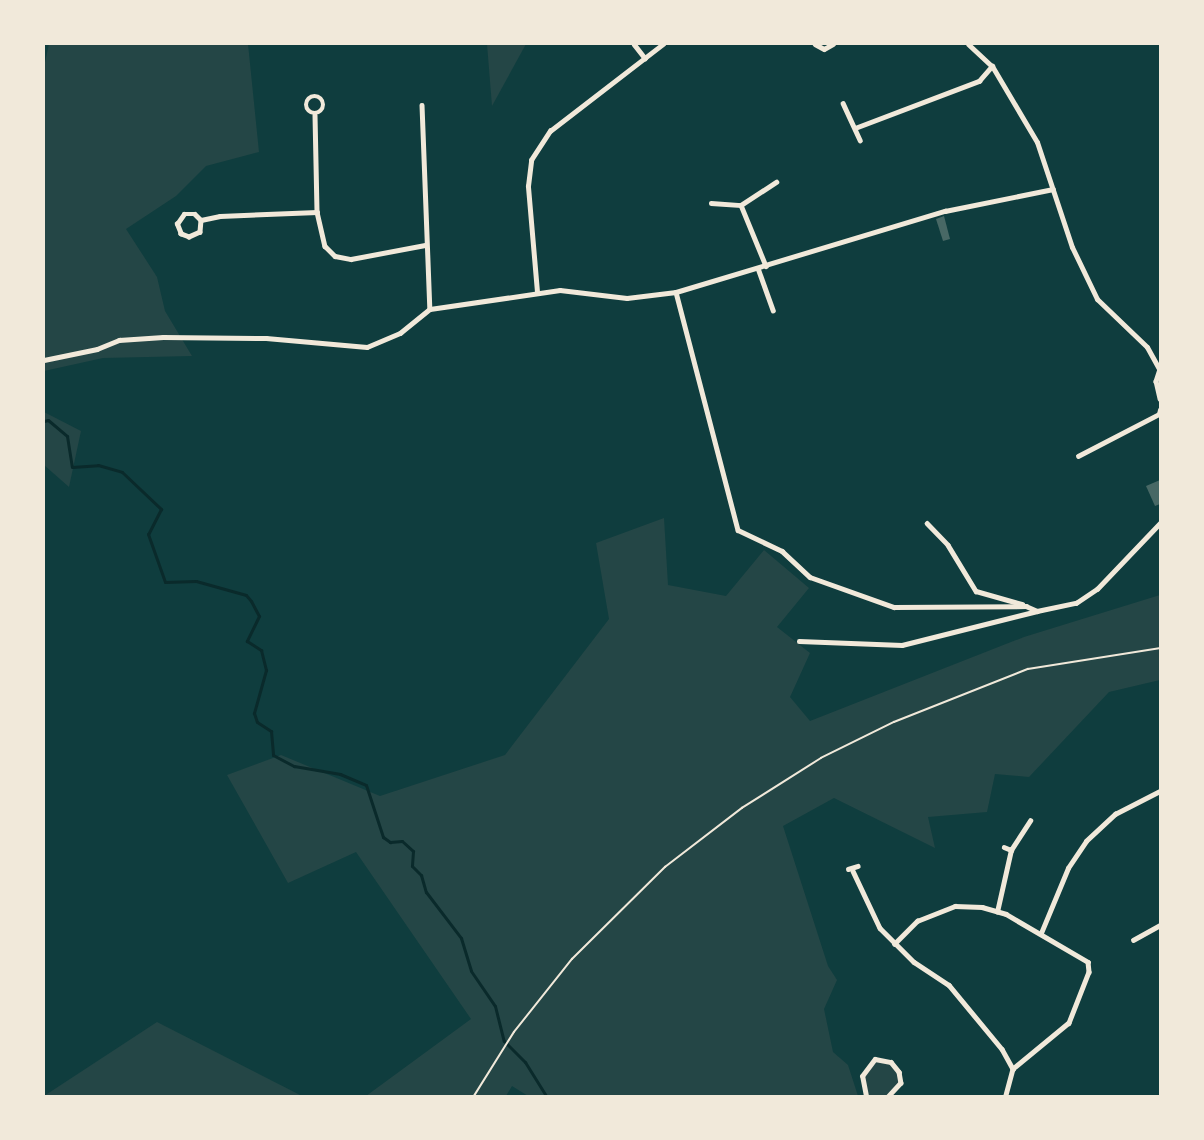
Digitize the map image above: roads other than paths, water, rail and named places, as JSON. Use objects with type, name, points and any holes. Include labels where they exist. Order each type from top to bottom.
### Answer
[{"type":"street","points":[[634,44],[645,58]]},
{"type":"street","points":[[537,292],[528,186],[531,160],[550,131],[663,44]]},
{"type":"street","points":[[814,44],[824,49],[833,44]]},
{"type":"street","points":[[968,44],[992,66],[1037,142],[1072,247],[1097,299],[1147,347],[1160,370],[1156,381],[1161,399]]},
{"type":"street","points":[[855,128],[979,81],[992,66]]},
{"type":"street","points":[[316,96],[325,102],[325,108],[315,115],[306,109],[306,102],[316,96]]},
{"type":"street","points":[[843,103],[860,140]]},
{"type":"street","points":[[422,105],[425,245],[430,309]]},
{"type":"street","points":[[315,115],[317,212],[325,246],[335,256],[351,259],[425,245]]},
{"type":"street","points":[[711,203],[741,205],[776,182]]},
{"type":"street","points":[[44,360],[97,350],[119,340],[163,336],[266,338],[367,347],[400,333],[430,309],[560,290],[627,298],[676,292],[945,211],[1053,189]]},
{"type":"street","points":[[741,205],[766,266]]},
{"type":"street","points":[[201,220],[220,216],[317,212]]},
{"type":"street","points":[[184,214],[195,214],[201,220],[200,232],[189,237],[182,234],[177,224],[184,214]]},
{"type":"street","points":[[759,268],[773,310]]},
{"type":"street","points":[[676,292],[738,530],[782,551],[810,577],[894,606],[1026,606]]},
{"type":"street","points":[[1078,456],[1161,410]]},
{"type":"street","points":[[927,523],[948,545],[976,591],[1037,611]]},
{"type":"street","points":[[798,640],[902,645],[1076,603],[1097,589],[1161,523]]},
{"type":"street","points":[[1041,933],[1068,868],[1086,841],[1115,814],[1161,791]]},
{"type":"street","points":[[997,912],[1011,850],[1030,820]]},
{"type":"street","points":[[1004,847],[1011,850]]},
{"type":"street","points":[[853,869],[880,928],[894,944],[949,986],[1002,1049],[1013,1069]]},
{"type":"street","points":[[894,944],[917,921],[955,906],[997,912],[1041,933],[1088,962],[1089,972],[1069,1023],[1013,1069],[1006,1096]]},
{"type":"street","points":[[1133,940],[1161,925]]},
{"type":"street","points":[[866,1096],[862,1076],[875,1059],[891,1062],[899,1072],[901,1083],[889,1096]]},
{"type":"waterway","points":[[44,421],[48,420],[67,436],[72,467],[98,465],[122,472],[161,509],[148,534],[165,582],[196,581],[246,595],[251,601],[259,616],[247,641],[261,650],[266,670],[254,713],[257,722],[271,731],[273,755],[294,766],[340,774],[366,785],[383,837],[390,842],[402,841],[413,851],[412,866],[421,875],[426,892],[461,938],[471,971],[495,1006],[504,1041],[525,1062],[546,1096]]}]
